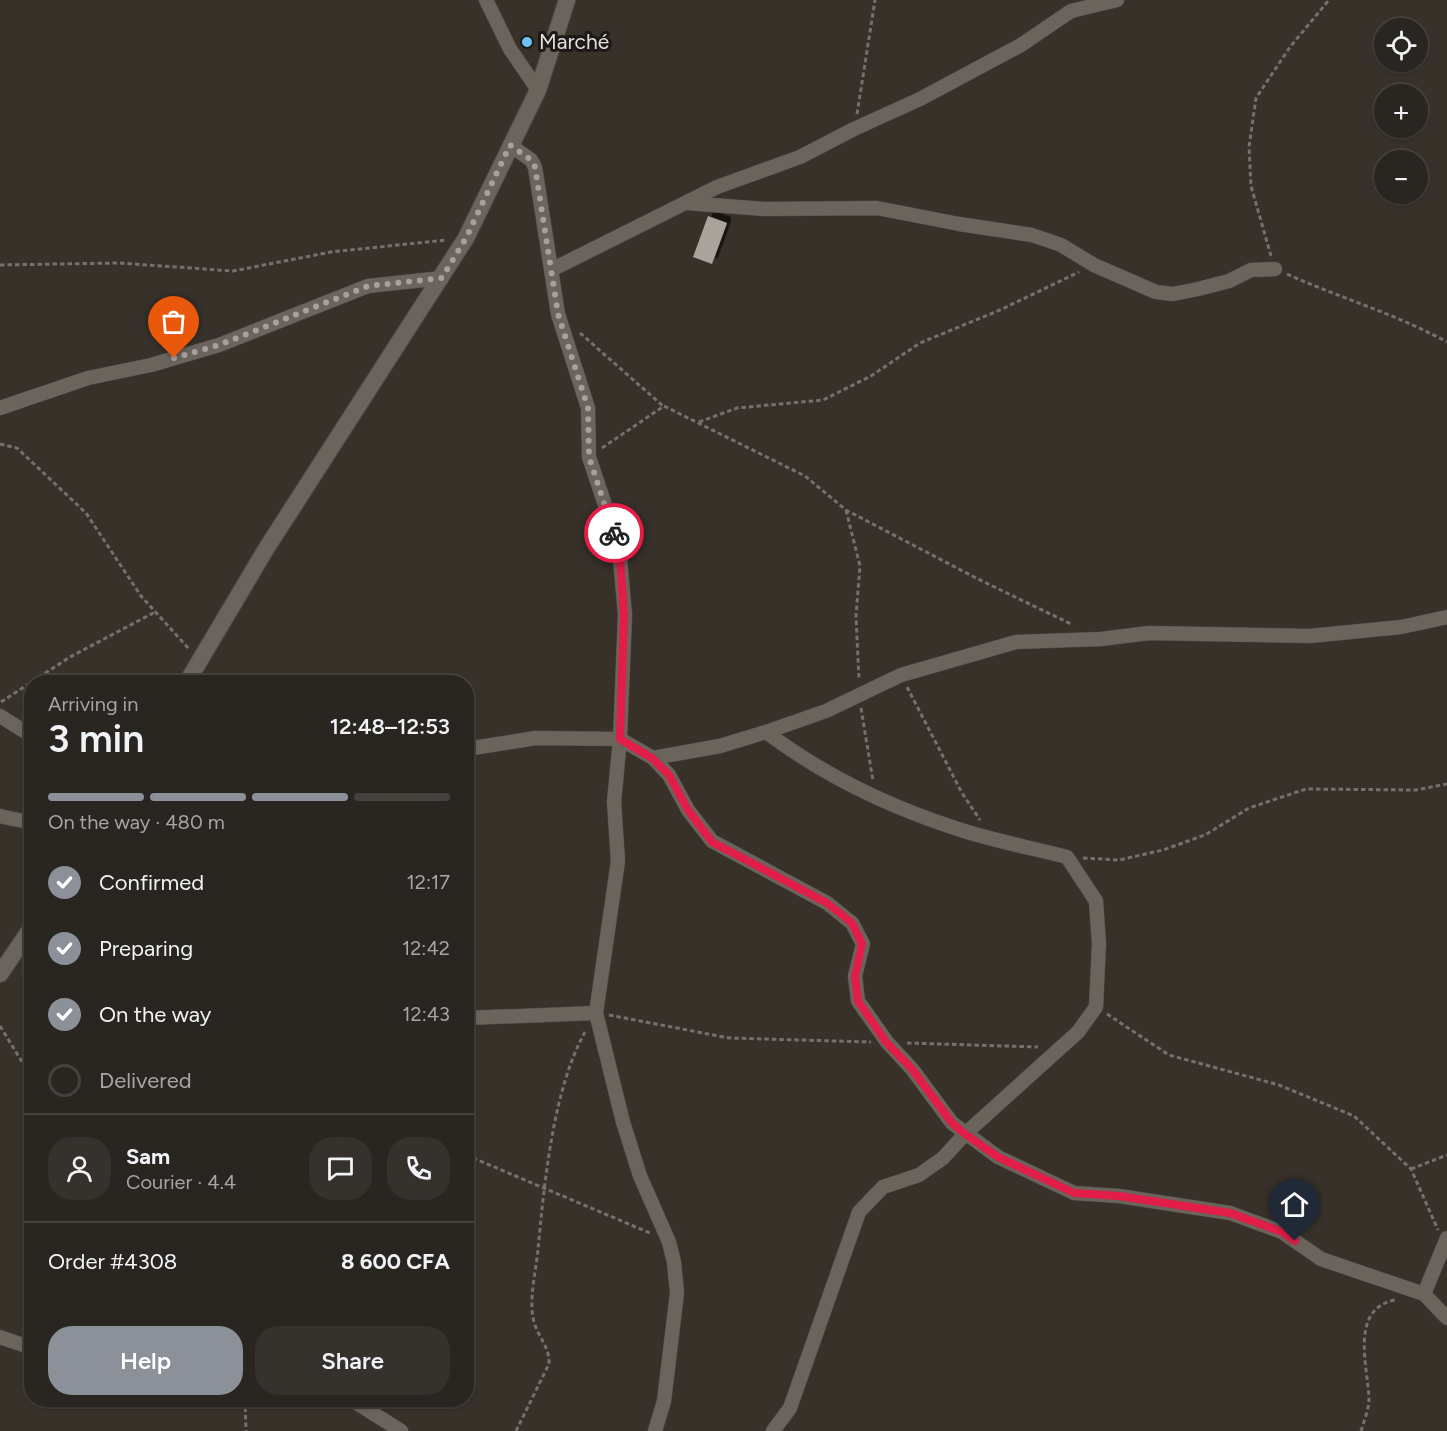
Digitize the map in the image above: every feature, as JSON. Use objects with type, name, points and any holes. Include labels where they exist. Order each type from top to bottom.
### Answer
[{"type":"street","points":[[486,0],[510,50],[538,90]]},
{"type":"street","points":[[190,675],[396,344],[442,278],[466,238],[538,90],[566,0]]},
{"type":"street","points":[[553,269],[717,187],[800,157],[920,99],[1021,45],[1071,11],[1117,0]]},
{"type":"street","points":[[510,145],[531,160],[535,167],[553,269],[558,314],[588,408],[589,457],[616,538],[620,558],[624,615],[620,739],[614,802],[618,861],[596,1017],[623,1122],[640,1176],[669,1242],[677,1293],[664,1401],[655,1431]]},
{"type":"street","points":[[687,203],[764,209],[877,208],[959,225],[1032,235],[1061,245],[1094,265],[1156,292],[1173,294],[1229,281],[1251,270],[1275,269]]},
{"type":"street","points":[[0,408],[88,378],[151,364],[219,345],[368,286],[442,278]]},
{"type":"street","points":[[652,758],[720,746],[766,732],[826,711],[901,675],[1016,642],[1101,639],[1149,633],[1310,636],[1401,627],[1447,616]]},
{"type":"street","points":[[0,716],[24,731]]},
{"type":"street","points":[[766,732],[800,758],[875,798],[954,828],[1067,856],[1096,901],[1099,944],[1096,1007],[1078,1032],[965,1134],[943,1158],[920,1175],[883,1187],[860,1212],[790,1407],[773,1431]]},
{"type":"street","points":[[474,747],[536,738],[620,739],[652,758],[669,775],[688,810],[712,842],[827,903],[852,923],[862,944],[855,976],[858,1001],[886,1042],[912,1069],[952,1123],[998,1157],[1074,1193],[1119,1196],[1230,1213],[1282,1232],[1321,1259],[1424,1294],[1447,1318]]},
{"type":"street","points":[[0,816],[24,821]]},
{"type":"street","points":[[0,974],[24,939]]},
{"type":"street","points":[[474,1018],[596,1017]]},
{"type":"street","points":[[1424,1294],[1445,1240]]},
{"type":"street","points":[[0,1336],[24,1345]]},
{"type":"street","points":[[363,1407],[400,1431]]},
{"type":"path","points":[[854,129],[865,76],[875,0]]},
{"type":"path","points":[[1329,0],[1290,47],[1256,98],[1249,147],[1251,186],[1275,269],[1349,302],[1419,327],[1447,342]]},
{"type":"path","points":[[0,265],[119,263],[233,271],[330,252],[466,238]]},
{"type":"path","points":[[698,423],[736,408],[823,400],[871,376],[920,343],[1000,310],[1094,265]]},
{"type":"path","points":[[558,314],[664,406],[805,476],[846,510],[978,579],[1101,639]]},
{"type":"path","points":[[589,457],[664,406]]},
{"type":"path","points":[[0,444],[16,448],[86,513],[141,596],[199,659]]},
{"type":"path","points":[[846,510],[860,566],[856,616],[859,695],[875,798]]},
{"type":"path","points":[[43,675],[70,657],[155,612]]},
{"type":"path","points":[[901,675],[962,793],[991,837]]},
{"type":"path","points":[[0,703],[24,687]]},
{"type":"path","points":[[1067,856],[1119,860],[1163,850],[1205,835],[1249,808],[1306,789],[1416,790],[1447,784]]},
{"type":"path","points":[[1096,1007],[1169,1055],[1279,1085],[1354,1116],[1411,1169],[1445,1240]]},
{"type":"path","points":[[516,1431],[549,1365],[549,1353],[534,1329],[532,1307],[543,1189],[562,1094],[583,1034],[596,1017],[729,1038],[1060,1048]]},
{"type":"path","points":[[0,1026],[24,1065]]},
{"type":"path","points":[[1411,1169],[1447,1155]]},
{"type":"path","points":[[474,1159],[669,1242]]},
{"type":"path","points":[[1361,1431],[1369,1402],[1364,1332],[1370,1315],[1386,1302],[1424,1294]]},
{"type":"path","points":[[245,1407],[246,1431]]},
{"type":"building","points":[[708,216],[727,223],[712,264],[693,257]]},
{"type":"way so far","points":[[174,358],[219,345],[368,286],[442,278],[466,238],[510,145],[531,160],[535,167],[553,269],[558,314],[588,408],[589,457],[614,533]]},
{"type":"place","name":"Marché","points":[[527,42]]},
{"type":"route","points":[[614,533],[620,558],[624,615],[620,739],[652,758],[669,775],[688,810],[712,842],[827,903],[852,923],[862,944],[855,976],[858,1001],[886,1042],[912,1069],[952,1123],[998,1157],[1074,1193],[1119,1196],[1230,1213],[1282,1232],[1295,1241]]}]
